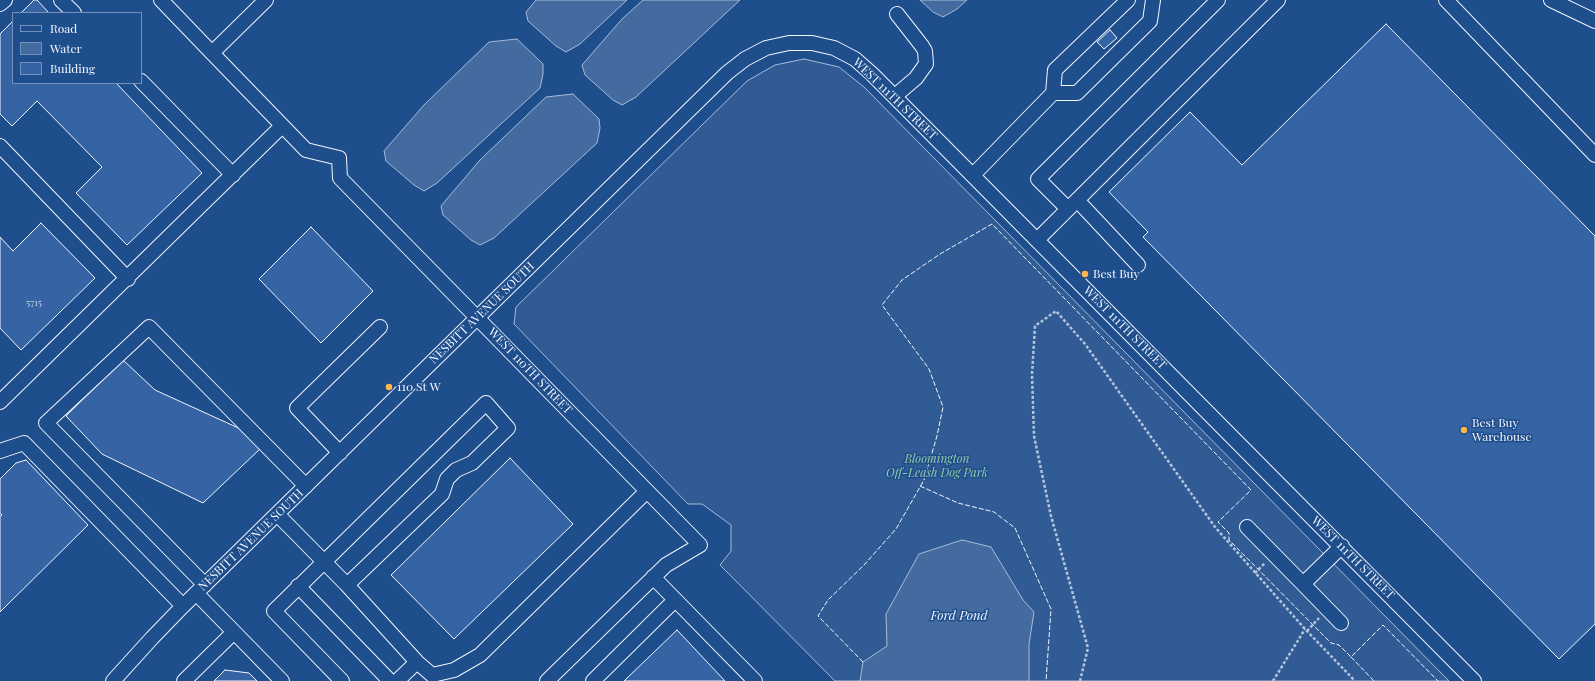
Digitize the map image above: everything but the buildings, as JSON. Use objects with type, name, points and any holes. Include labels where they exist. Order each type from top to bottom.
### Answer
[{"type":"street","points":[[0,4],[4,0]]},
{"type":"street","points":[[61,0],[73,12]]},
{"type":"street","points":[[0,402],[128,279],[282,126],[160,0]]},
{"type":"street","points":[[212,53],[266,0]]},
{"type":"street","points":[[973,175],[1053,93],[1055,70],[1128,0]]},
{"type":"street","points":[[1053,93],[1077,93],[1150,21],[1153,0]]},
{"type":"street","points":[[1138,265],[1072,205],[1038,179],[1218,0]]},
{"type":"street","points":[[1037,240],[1278,0]]},
{"type":"street","points":[[1446,0],[1595,155]]},
{"type":"street","points":[[1551,0],[1595,21]]},
{"type":"street","points":[[895,96],[916,78],[926,64],[925,51],[897,14]]},
{"type":"street","name":"WEST 111TH STREET","points":[[727,73],[745,59],[766,48],[789,42],[812,42],[834,48],[855,59],[895,96],[1474,681]]},
{"type":"street","name":"NESBITT AVENUE SOUTH","points":[[113,681],[152,638],[200,589],[727,73]]},
{"type":"street","points":[[142,82],[233,175]]},
{"type":"street","name":"WEST 110TH STREET","points":[[282,126],[306,150],[339,158],[340,178],[700,545],[666,565],[653,577]]},
{"type":"street","points":[[0,146],[128,279]]},
{"type":"street","points":[[282,681],[234,632],[200,589],[46,423],[149,326],[306,486]]},
{"type":"street","points":[[340,453],[297,408],[380,327]]},
{"type":"street","points":[[342,681],[274,611],[486,403],[508,428],[472,463],[456,470],[447,479],[442,494],[346,586]]},
{"type":"street","points":[[0,451],[24,443],[183,606]]},
{"type":"street","points":[[277,514],[417,662],[432,675],[454,670],[480,655],[647,491]]},
{"type":"street","points":[[1247,527],[1341,623]]},
{"type":"street","points":[[1303,584],[1342,546]]},
{"type":"street","points":[[547,681],[653,577],[755,681]]},
{"type":"street","points":[[298,586],[390,681]]},
{"type":"street","points":[[593,681],[676,600]]},
{"type":"street","points":[[184,681],[234,632]]},
{"type":"street","name":"NESBITT AVENUE SOUTH","points":[[102,681],[152,638]]},
{"type":"street","points":[[397,681],[417,662]]},
{"type":"path","points":[[1080,681],[1088,648],[1051,516],[1034,436],[1032,374],[1036,326],[1056,311],[1085,344],[1215,527],[1306,630],[1355,681]]},
{"type":"path","points":[[1273,681],[1306,630],[1328,609]]},
{"type":"shaded area","name":"Bloomington Off-Leash Dog Park","points":[[804,59],[839,67],[864,87],[1449,681],[835,681],[720,565],[731,551],[731,525],[702,504],[688,504],[514,324],[516,307],[747,81],[775,65]]},
{"type":"water","points":[[536,0],[627,0],[580,44],[566,52],[556,46],[528,21],[526,12]]},
{"type":"water","points":[[643,0],[740,0],[636,97],[622,105],[613,100],[585,75],[582,65],[622,19]]},
{"type":"water","points":[[920,0],[967,0],[957,9],[943,17],[933,12]]},
{"type":"water","points":[[517,39],[543,64],[543,74],[540,88],[437,183],[424,191],[414,185],[386,161],[384,151],[424,105],[489,42]]},
{"type":"water","points":[[573,94],[599,119],[600,128],[597,143],[494,238],[480,245],[471,240],[443,215],[441,206],[480,160],[546,97]]},
{"type":"water","name":"Ford Pond","points":[[962,540],[991,547],[1023,600],[1034,612],[1029,644],[1029,681],[860,681],[863,662],[887,646],[886,614],[919,554]]},
{"type":"fence","points":[[863,662],[818,616],[828,600],[864,565],[896,529],[924,480],[937,436],[943,407],[929,369],[882,305],[902,280],[940,254],[992,224],[1251,490],[1218,522],[1229,533],[1229,540],[1331,643],[1339,645],[1351,657],[1383,625],[1438,681]]},
{"type":"fence","points":[[920,486],[958,503],[994,512],[1015,528],[1051,609],[1046,681]]},
{"type":"fence","points":[[1351,657],[1374,681]]},
{"type":"place","name":"Best Buy","points":[[1085,274]]},
{"type":"place","name":"110 St W","points":[[389,387]]},
{"type":"place","name":"Best Buy Warehouse","points":[[1464,430]]}]
